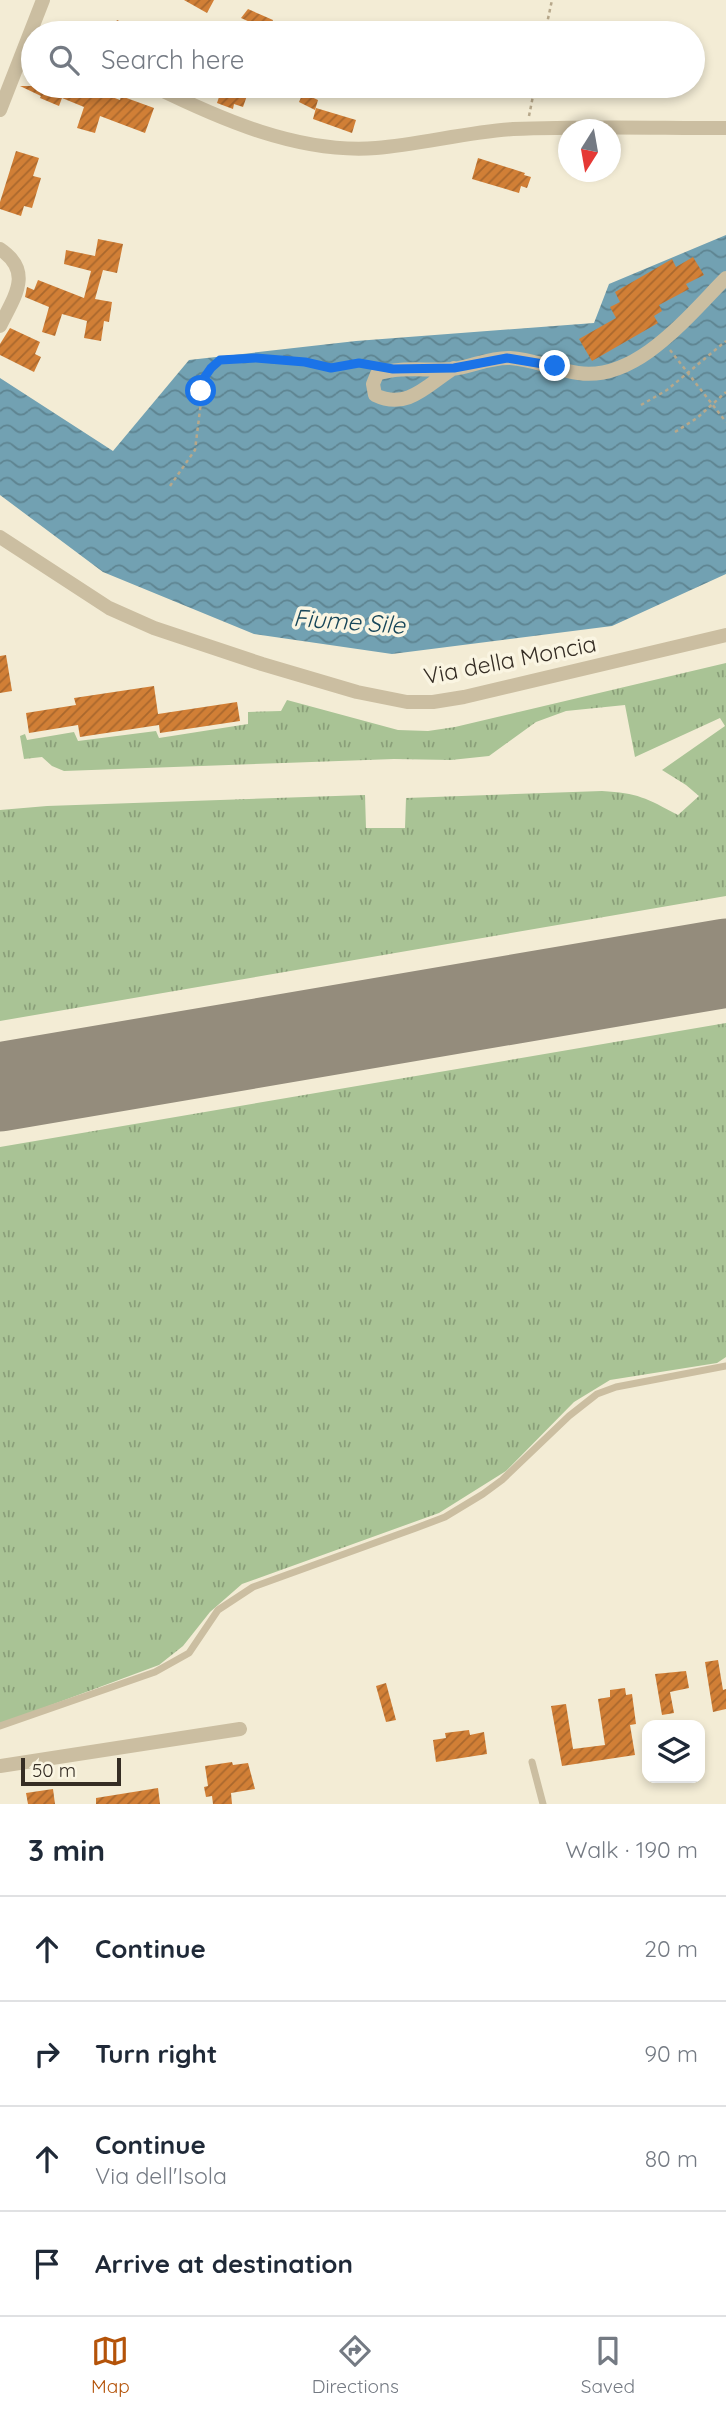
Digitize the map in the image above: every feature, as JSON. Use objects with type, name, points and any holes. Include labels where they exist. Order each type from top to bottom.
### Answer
[{"type":"street","points":[[36,21],[43,0]]},
{"type":"street","points":[[0,110],[21,60]]},
{"type":"street","points":[[179,98],[254,129],[325,147],[374,148],[527,129],[726,128]]},
{"type":"street","points":[[0,249],[13,260],[20,274],[0,326]]},
{"type":"street","points":[[454,368],[409,399],[383,399],[375,395],[373,384],[377,374],[393,369],[454,368],[507,358],[555,366],[579,374],[610,371],[648,353],[726,278]]},
{"type":"street","name":"Via della Moncia","points":[[0,537],[77,589],[136,621],[262,664],[357,692],[407,702],[464,698],[726,635]]},
{"type":"street","points":[[0,1766],[240,1729]]},
{"type":"lane","points":[[0,1726],[155,1672],[173,1663],[189,1653],[218,1611],[253,1587],[458,1510],[502,1480],[569,1416],[597,1394],[616,1387],[726,1366]]},
{"type":"lane","points":[[532,1762],[543,1804]]},
{"type":"path","points":[[548,21],[552,0]]},
{"type":"path","points":[[527,129],[533,98]]},
{"type":"path","points":[[641,405],[667,390],[726,341]]},
{"type":"path","points":[[671,350],[726,422]]},
{"type":"path","points":[[170,486],[193,455],[204,378],[220,360],[256,358],[305,362],[331,368],[359,363],[370,365]]},
{"type":"path","points":[[675,432],[726,392]]},
{"type":"green space","points":[[726,663],[726,896],[0,1021],[0,810],[365,795],[366,828],[405,828],[406,798],[602,791],[642,797],[678,815],[699,796],[662,770],[725,726],[720,718],[635,757],[625,705],[566,711],[536,722],[489,756],[451,760],[394,759],[64,771],[52,766],[42,757],[24,759],[20,736],[25,734],[27,740],[74,732],[78,741],[156,731],[159,738],[248,724],[248,712],[281,711],[287,700],[398,730],[428,731],[455,727]]},
{"type":"green space","points":[[726,1023],[726,1357],[717,1363],[610,1380],[574,1402],[506,1471],[439,1513],[242,1584],[210,1612],[183,1646],[159,1665],[0,1724],[0,1147]]},
{"type":"water","name":"Fiume Sile","points":[[726,235],[726,574],[612,626],[392,654],[254,634],[103,572],[0,495],[0,378],[113,451],[189,360],[356,341],[594,323],[609,284]]},
{"type":"building","points":[[184,0],[214,0],[207,13]]},
{"type":"building","points":[[248,9],[273,20],[248,21],[241,18]]},
{"type":"building","points":[[40,98],[62,98],[59,106]]},
{"type":"building","points":[[62,98],[126,98],[154,108],[145,133],[100,116],[95,133],[77,128],[84,107]]},
{"type":"building","points":[[219,98],[246,98],[243,107],[234,104],[233,109],[217,103]]},
{"type":"building","points":[[301,98],[318,100],[315,110],[299,102]]},
{"type":"building","points":[[316,108],[356,120],[352,133],[313,119]]},
{"type":"building","points":[[16,151],[39,158],[33,176],[41,178],[32,208],[24,206],[21,216],[0,209]]},
{"type":"building","points":[[478,158],[525,173],[524,175],[531,177],[527,188],[521,186],[519,193],[472,179]]},
{"type":"building","points":[[98,239],[123,244],[117,273],[103,270],[95,299],[112,302],[109,322],[104,321],[101,341],[84,338],[87,321],[62,314],[55,336],[42,332],[49,307],[25,297],[27,287],[34,290],[38,280],[84,298],[91,271],[64,264],[66,250],[95,256]]},
{"type":"building","points":[[693,257],[704,275],[686,284],[689,289],[659,305],[662,311],[654,316],[658,323],[592,361],[579,339],[616,318],[610,307],[620,302],[615,292],[672,259],[676,267]]},
{"type":"building","points":[[10,328],[40,342],[35,354],[41,357],[34,372],[0,355],[0,344]]},
{"type":"building","points":[[6,655],[12,691],[0,693],[0,656]]},
{"type":"building","points":[[154,686],[158,714],[237,702],[240,721],[160,733],[159,725],[80,737],[78,725],[29,733],[26,713],[76,705],[74,698]]},
{"type":"building","points":[[718,1660],[723,1690],[726,1689],[726,1709],[713,1712],[705,1662]]},
{"type":"building","points":[[686,1671],[689,1688],[670,1692],[674,1713],[662,1715],[655,1674]]},
{"type":"building","points":[[386,1683],[396,1720],[386,1722],[376,1686]]},
{"type":"building","points":[[625,1688],[626,1695],[632,1694],[636,1724],[630,1725],[635,1755],[562,1766],[551,1706],[566,1704],[573,1749],[605,1745],[598,1699],[610,1697],[610,1690]]},
{"type":"building","points":[[469,1730],[470,1735],[484,1732],[487,1754],[436,1762],[433,1740],[446,1738],[445,1733]]},
{"type":"building","points":[[232,1762],[233,1765],[248,1763],[255,1789],[231,1793],[232,1804],[213,1804],[212,1796],[206,1797],[204,1787],[208,1786],[205,1766]]},
{"type":"building","points":[[158,1788],[160,1804],[96,1804],[96,1798]]},
{"type":"building","points":[[53,1789],[55,1804],[28,1804],[26,1793]]},
{"type":"runway","points":[[0,1087],[726,963]]},
{"type":"route","points":[[201,391],[204,378],[220,360],[256,358],[305,362],[331,368],[359,363],[393,369],[424,370],[454,368],[507,358],[555,366]]}]
